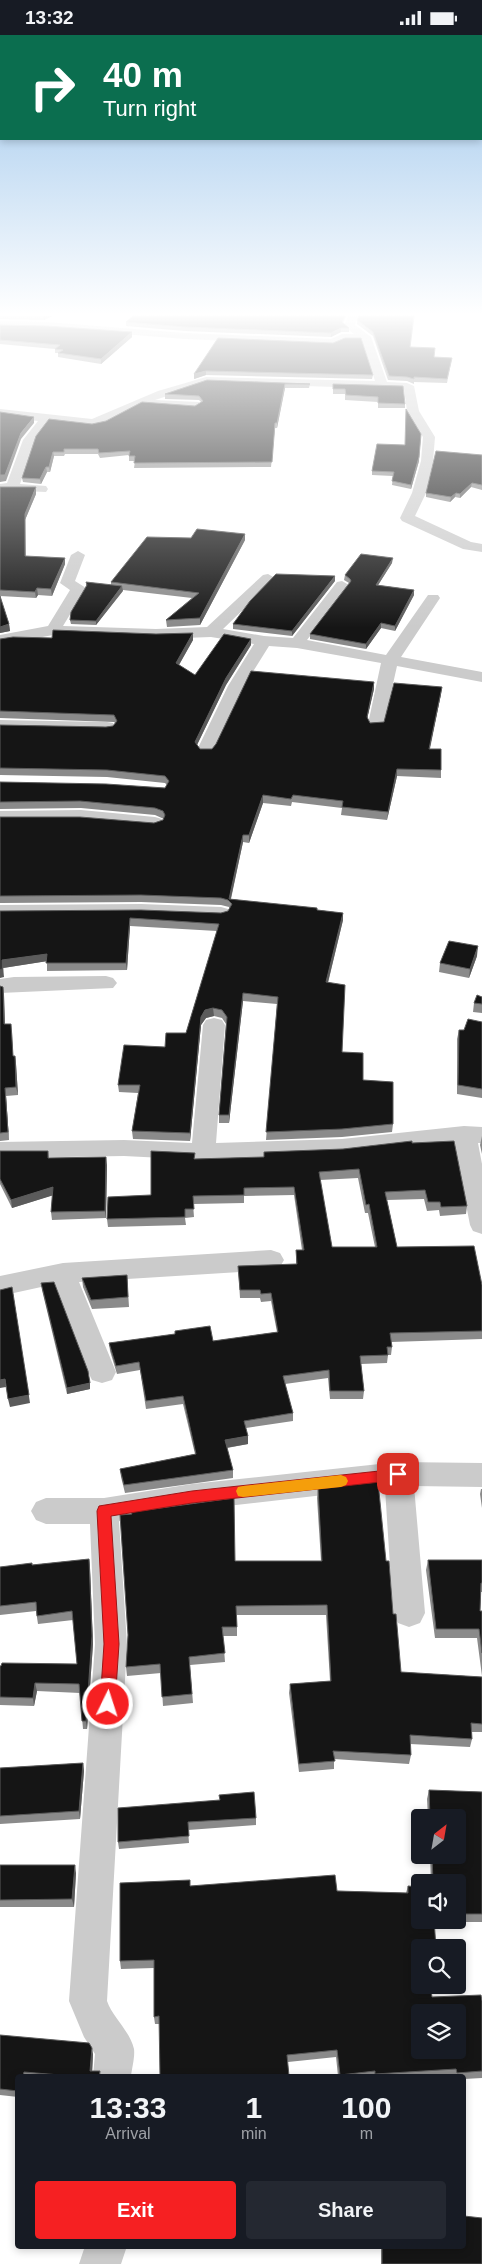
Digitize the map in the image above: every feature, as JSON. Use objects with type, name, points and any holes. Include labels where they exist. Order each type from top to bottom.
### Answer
[{"type":"street","points":[[41,489],[6,487],[29,440],[45,420]]},
{"type":"street","points":[[58,420],[92,423],[103,420]]},
{"type":"street","points":[[419,420],[429,437],[427,461],[419,493],[407,519],[468,546],[482,548]]},
{"type":"street","points":[[53,630],[78,588],[67,583],[78,555]]},
{"type":"street","points":[[210,632],[238,608],[268,578]]},
{"type":"street","points":[[297,643],[342,585]]},
{"type":"street","points":[[376,724],[390,661],[434,598]]},
{"type":"street","points":[[0,640],[53,630],[156,634],[210,632],[264,641],[297,643],[482,677]]},
{"type":"street","points":[[206,750],[236,686],[264,641]]},
{"type":"street","points":[[0,725],[107,727]]},
{"type":"street","points":[[0,817],[81,816],[154,823]]},
{"type":"street","points":[[0,911],[141,910],[220,913]]},
{"type":"street","points":[[0,986],[14,984],[106,983]]},
{"type":"street","points":[[203,1152],[214,1025]]},
{"type":"street","points":[[0,1150],[124,1148],[203,1152],[342,1147],[473,1135],[482,1225]]},
{"type":"street","points":[[0,1286],[63,1273],[271,1260]]},
{"type":"street","points":[[63,1273],[102,1372]]},
{"type":"street","points":[[46,1511],[104,1511],[192,1497],[398,1474],[482,1475]]},
{"type":"street","points":[[398,1474],[409,1613]]},
{"type":"street","points":[[104,1511],[112,1644],[88,2001],[97,2024],[115,2050],[112,2074]]},
{"type":"street","points":[[100,2264],[105,2249]]},
{"type":"building","points":[[0,420],[32,420],[21,433],[5,475],[0,475]]},
{"type":"building","points":[[48,420],[92,424],[106,421],[278,420],[277,423],[275,423],[272,462],[134,463],[135,456],[129,456],[130,451],[99,453],[98,449],[64,449],[64,452],[53,452],[49,467],[46,467],[40,479],[22,478],[36,436]]},
{"type":"building","points":[[406,420],[413,420],[421,434],[419,457],[411,485],[392,481],[394,472],[372,471],[377,444],[405,445]]},
{"type":"building","points":[[436,451],[482,455],[482,485],[472,483],[460,494],[456,493],[451,497],[426,493]]},
{"type":"building","points":[[0,487],[36,487],[25,514],[25,556],[65,558],[51,589],[37,588],[35,592],[0,590]]},
{"type":"building","points":[[197,529],[245,534],[200,618],[166,620],[199,593],[111,582],[147,537],[191,538]]},
{"type":"building","points":[[361,554],[393,558],[376,585],[414,590],[395,626],[381,623],[366,644],[310,634],[351,581],[345,575]]},
{"type":"building","points":[[276,574],[335,576],[292,631],[233,624],[250,601]]},
{"type":"building","points":[[86,582],[122,586],[96,621],[70,620],[71,612],[87,585]]},
{"type":"building","points":[[0,596],[9,624],[0,627]]},
{"type":"building","points":[[53,630],[156,634],[193,633],[176,663],[195,675],[224,634],[251,639],[226,678],[195,742],[200,749],[212,749],[216,744],[251,671],[374,682],[367,717],[370,723],[384,722],[394,683],[442,687],[429,749],[441,749],[441,770],[397,769],[388,812],[342,807],[343,801],[293,795],[291,799],[263,795],[249,835],[243,835],[229,899],[317,908],[317,910],[343,913],[326,982],[345,985],[342,1052],[363,1053],[363,1080],[393,1082],[393,1124],[342,1129],[266,1132],[278,997],[243,993],[229,1115],[219,1115],[227,1017],[222,1010],[213,1008],[205,1010],[201,1017],[190,1133],[132,1131],[140,1085],[118,1085],[124,1045],[165,1047],[166,1033],[186,1033],[219,924],[130,918],[126,963],[46,963],[47,954],[2,960],[2,969],[0,970],[0,911],[141,910],[221,913],[228,911],[232,904],[228,900],[221,898],[141,895],[0,896],[0,817],[80,817],[154,823],[163,820],[165,815],[163,811],[155,808],[80,801],[0,802],[0,782],[106,784],[165,788],[169,781],[165,776],[107,770],[0,768],[0,725],[106,727],[113,726],[117,721],[114,715],[0,711],[0,639],[13,637],[52,638]]},
{"type":"building","points":[[449,941],[478,946],[470,969],[440,963]]},
{"type":"building","points":[[0,986],[3,987],[4,1024],[11,1024],[16,1087],[5,1088],[8,1132],[0,1133]]},
{"type":"building","points":[[477,995],[482,997],[482,1004],[474,1003]]},
{"type":"building","points":[[468,1019],[482,1022],[482,1089],[458,1085],[459,1030],[464,1030]]},
{"type":"building","points":[[412,1141],[412,1143],[454,1141],[467,1206],[441,1207],[440,1202],[428,1202],[425,1190],[385,1192],[397,1247],[474,1246],[482,1285],[482,1331],[390,1333],[392,1347],[387,1347],[388,1355],[360,1356],[364,1391],[330,1391],[329,1370],[283,1376],[293,1413],[244,1421],[248,1436],[225,1440],[233,1470],[124,1485],[120,1469],[196,1454],[183,1396],[146,1401],[139,1362],[116,1366],[109,1343],[175,1334],[175,1331],[210,1326],[213,1341],[278,1332],[271,1293],[261,1294],[260,1290],[240,1290],[238,1266],[297,1264],[296,1250],[304,1250],[294,1187],[244,1188],[244,1195],[193,1196],[194,1209],[185,1209],[185,1217],[107,1219],[108,1197],[151,1195],[151,1151],[195,1153],[194,1159],[264,1157],[264,1152],[343,1149]],"holes":[[[359,1169],[366,1205],[369,1204],[377,1247],[332,1247],[319,1172]]]},
{"type":"building","points":[[0,1151],[48,1151],[48,1158],[106,1157],[105,1211],[51,1212],[53,1187],[11,1200],[0,1179]]},
{"type":"building","points":[[127,1275],[128,1297],[91,1300],[82,1278]]},
{"type":"building","points":[[54,1282],[88,1371],[90,1383],[67,1388],[41,1283]]},
{"type":"building","points":[[12,1287],[29,1395],[8,1399],[5,1379],[0,1380],[0,1290]]},
{"type":"building","points":[[378,1482],[386,1561],[389,1561],[393,1614],[396,1614],[401,1672],[482,1677],[482,1724],[471,1723],[472,1739],[410,1735],[411,1755],[333,1751],[335,1761],[299,1764],[290,1684],[331,1681],[327,1605],[236,1606],[237,1627],[222,1627],[225,1653],[189,1657],[192,1694],[162,1697],[160,1664],[126,1667],[128,1635],[120,1515],[234,1498],[235,1561],[322,1561],[318,1488]]},
{"type":"building","points":[[89,1559],[92,1636],[86,1721],[82,1721],[79,1684],[35,1683],[33,1698],[0,1697],[0,1666],[2,1663],[77,1664],[72,1611],[37,1616],[36,1602],[0,1606],[0,1567]]},
{"type":"building","points":[[428,1560],[482,1560],[480,1611],[482,1611],[482,1653],[479,1629],[436,1629]]},
{"type":"building","points":[[83,1763],[79,1811],[0,1816],[0,1768]]},
{"type":"building","points":[[429,1790],[482,1792],[482,1914],[466,1914],[466,1874],[433,1874],[432,1864],[466,1864],[466,1809],[430,1809]]},
{"type":"building","points":[[254,1792],[256,1818],[188,1822],[189,1836],[118,1842],[118,1808],[220,1800],[219,1795]]},
{"type":"building","points":[[0,1865],[75,1865],[72,1899],[0,1900]]},
{"type":"building","points":[[335,1875],[337,1891],[408,1893],[408,1886],[411,1886],[411,1929],[435,1929],[435,1939],[411,1939],[411,1994],[432,1994],[432,1997],[481,1995],[482,2071],[457,2073],[456,2069],[375,2074],[375,2071],[340,2074],[337,2050],[287,2055],[289,2074],[160,2074],[159,2016],[154,2017],[154,1960],[120,1961],[120,1883],[190,1880],[190,1886]]},
{"type":"building","points":[[0,2035],[89,2043],[92,2048],[90,2071],[100,2071],[99,2074],[24,2072],[24,2074],[15,2074],[15,2091],[0,2089]]},
{"type":"building","points":[[466,2216],[482,2218],[482,2264],[382,2264],[382,2249],[466,2249]]},
{"type":"slow traffic","points":[[243,1491],[341,1481]]},
{"type":"route","points":[[108,1704],[112,1644],[104,1511],[192,1497],[398,1474]]}]
